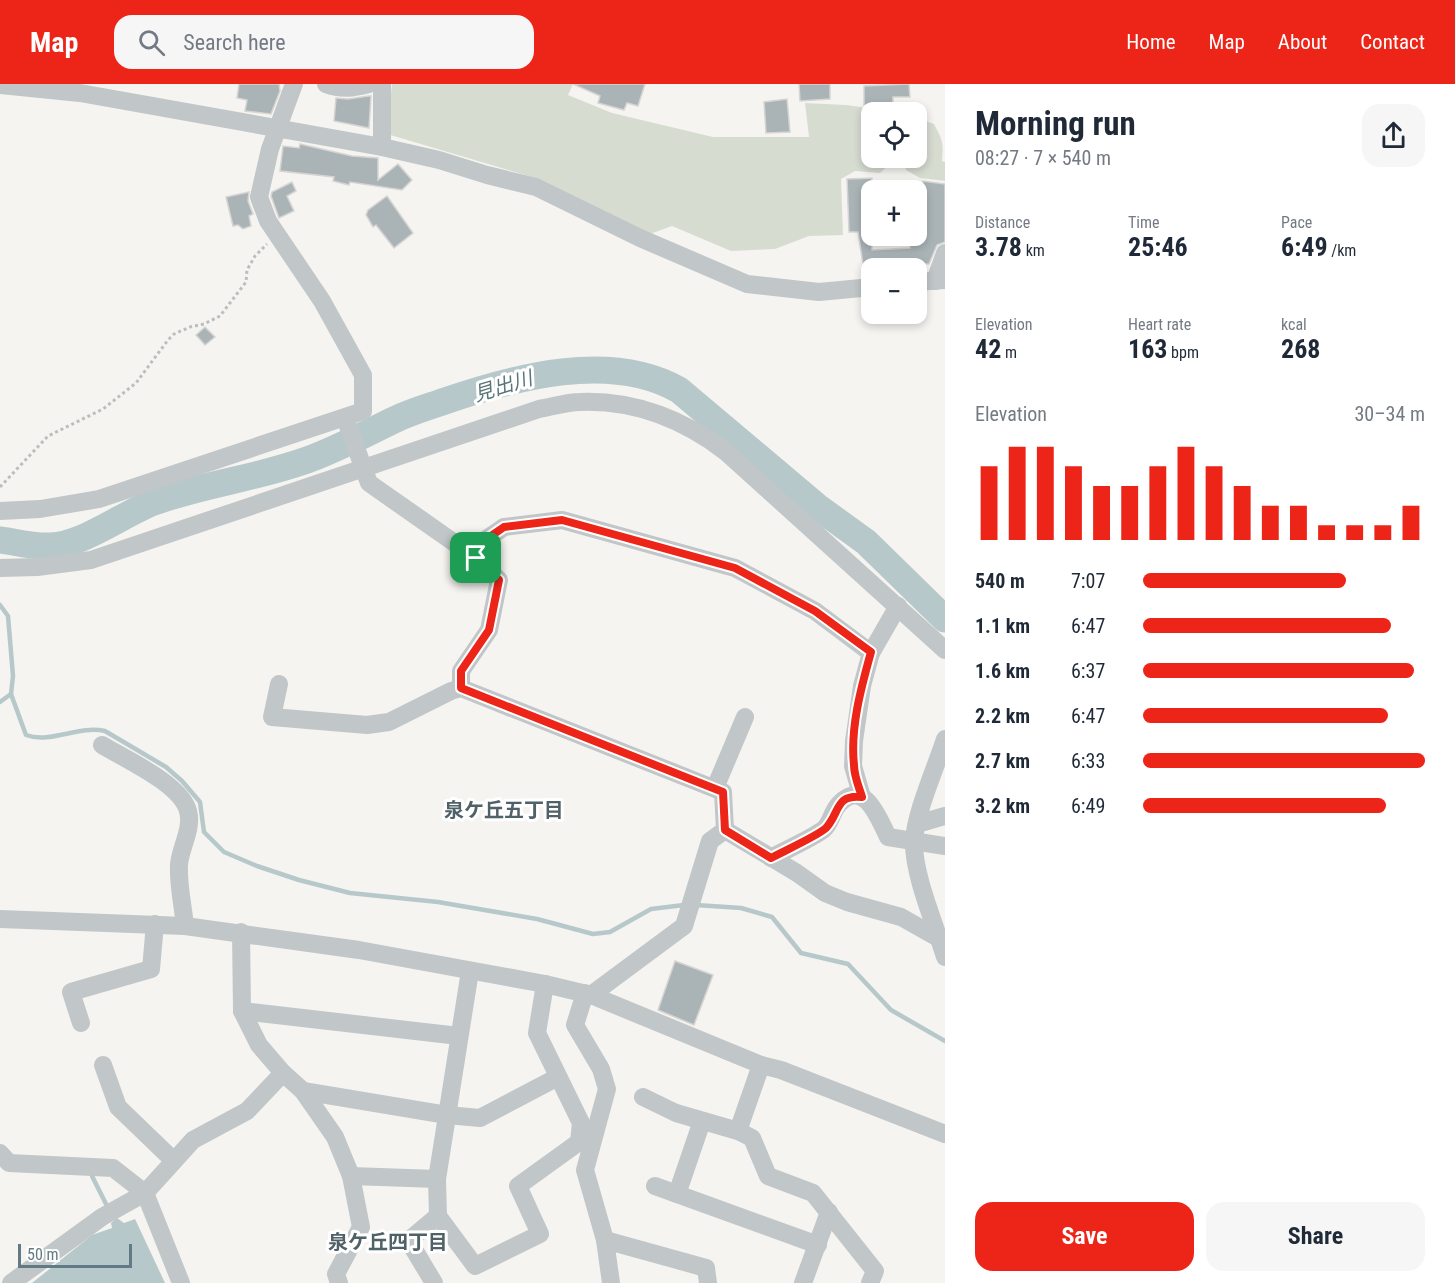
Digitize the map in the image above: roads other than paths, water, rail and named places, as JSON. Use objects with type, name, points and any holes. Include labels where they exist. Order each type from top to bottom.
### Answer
[{"type":"street","points":[[0,511],[40,509],[99,499],[363,411],[363,375],[322,301],[268,221],[259,197],[270,149],[294,84]]},
{"type":"street","points":[[326,84],[350,89],[369,84]]},
{"type":"street","points":[[382,84],[382,147]]},
{"type":"street","points":[[0,85],[80,93],[382,147],[439,160],[487,176],[536,187],[640,238],[747,284],[819,292],[861,288]]},
{"type":"street","points":[[940,280],[945,253]]},
{"type":"street","points":[[0,568],[37,567],[91,560],[539,409],[579,402],[611,403],[637,408],[674,420],[702,434],[945,650]]},
{"type":"street","points":[[345,418],[369,483],[476,558],[499,580],[489,630],[461,671],[461,688]]},
{"type":"street","points":[[476,558],[488,538],[504,527],[562,520],[735,568],[815,611],[871,652]]},
{"type":"street","points":[[862,797],[854,766],[854,741],[862,686],[871,652],[898,606]]},
{"type":"street","points":[[279,684],[272,717],[367,725],[389,722],[461,688],[723,792],[725,830]]},
{"type":"street","points":[[715,788],[745,717]]},
{"type":"street","points":[[943,949],[918,871],[915,833],[945,740]]},
{"type":"street","points":[[102,745],[164,782],[180,795],[188,810],[189,824],[179,865],[184,926]]},
{"type":"street","points":[[771,858],[825,828],[838,804],[851,796],[862,797],[874,807],[888,837],[915,833],[945,816]]},
{"type":"street","points":[[725,830],[825,893],[847,902],[901,917],[943,949]]},
{"type":"street","points":[[611,1283],[605,1240],[585,1170],[607,1089],[601,1069],[575,1025],[588,994],[684,926],[710,841],[725,830]]},
{"type":"street","points":[[915,833],[945,846]]},
{"type":"street","points":[[0,919],[154,924],[241,932],[359,950],[588,994],[761,1065],[781,1070],[945,1134]]},
{"type":"street","points":[[81,1023],[71,992],[151,969],[154,924]]},
{"type":"street","points":[[241,932],[242,1011],[259,1045],[283,1073],[303,1091],[335,1137],[351,1176],[361,1227],[336,1274],[339,1283]]},
{"type":"street","points":[[470,971],[437,1179],[438,1216],[475,1266],[540,1234],[518,1186],[579,1142],[581,1123],[537,1033],[544,984]]},
{"type":"street","points":[[242,1011],[459,1036]]},
{"type":"street","points":[[103,1065],[118,1107],[173,1160]]},
{"type":"street","points":[[738,1131],[761,1065]]},
{"type":"street","points":[[11,1283],[102,1217],[145,1192],[193,1140],[247,1111],[283,1073]]},
{"type":"street","points":[[303,1091],[447,1115],[480,1118],[558,1077]]},
{"type":"street","points":[[643,1097],[676,1113],[738,1131],[752,1138],[768,1176],[813,1193],[829,1212],[875,1271],[870,1283]]},
{"type":"street","points":[[677,1194],[702,1121]]},
{"type":"street","points":[[3,1162],[113,1168],[145,1192],[181,1283]]},
{"type":"street","points":[[351,1176],[437,1179]]},
{"type":"street","points":[[655,1186],[818,1245]]},
{"type":"street","points":[[803,1283],[829,1212]]},
{"type":"street","points":[[434,1283],[413,1248],[413,1237],[438,1216]]},
{"type":"street","points":[[605,1240],[706,1268],[708,1283]]},
{"type":"waterway","name":"見出川","points":[[0,540],[37,546],[62,545],[88,535],[154,502],[307,460],[406,414],[472,392],[562,372],[593,370],[623,372],[652,378],[679,390],[819,508],[866,542],[945,619]]},
{"type":"waterway","points":[[0,605],[8,616],[13,676],[11,694],[26,735],[45,737],[85,730],[105,731],[166,767],[200,802],[204,832],[224,852],[299,880],[350,893],[438,902],[537,919],[593,934],[610,932],[651,909],[684,905]]},
{"type":"waterway","points":[[0,702],[11,694]]},
{"type":"waterway","points":[[696,905],[741,908],[772,917],[801,953],[848,964],[891,1010],[945,1041]]},
{"type":"waterway","points":[[92,1176],[109,1210]]},
{"type":"district","name":"泉ケ丘五丁目","points":[[504,810]]},
{"type":"district","name":"泉ケ丘四丁目","points":[[388,1242]]}]
